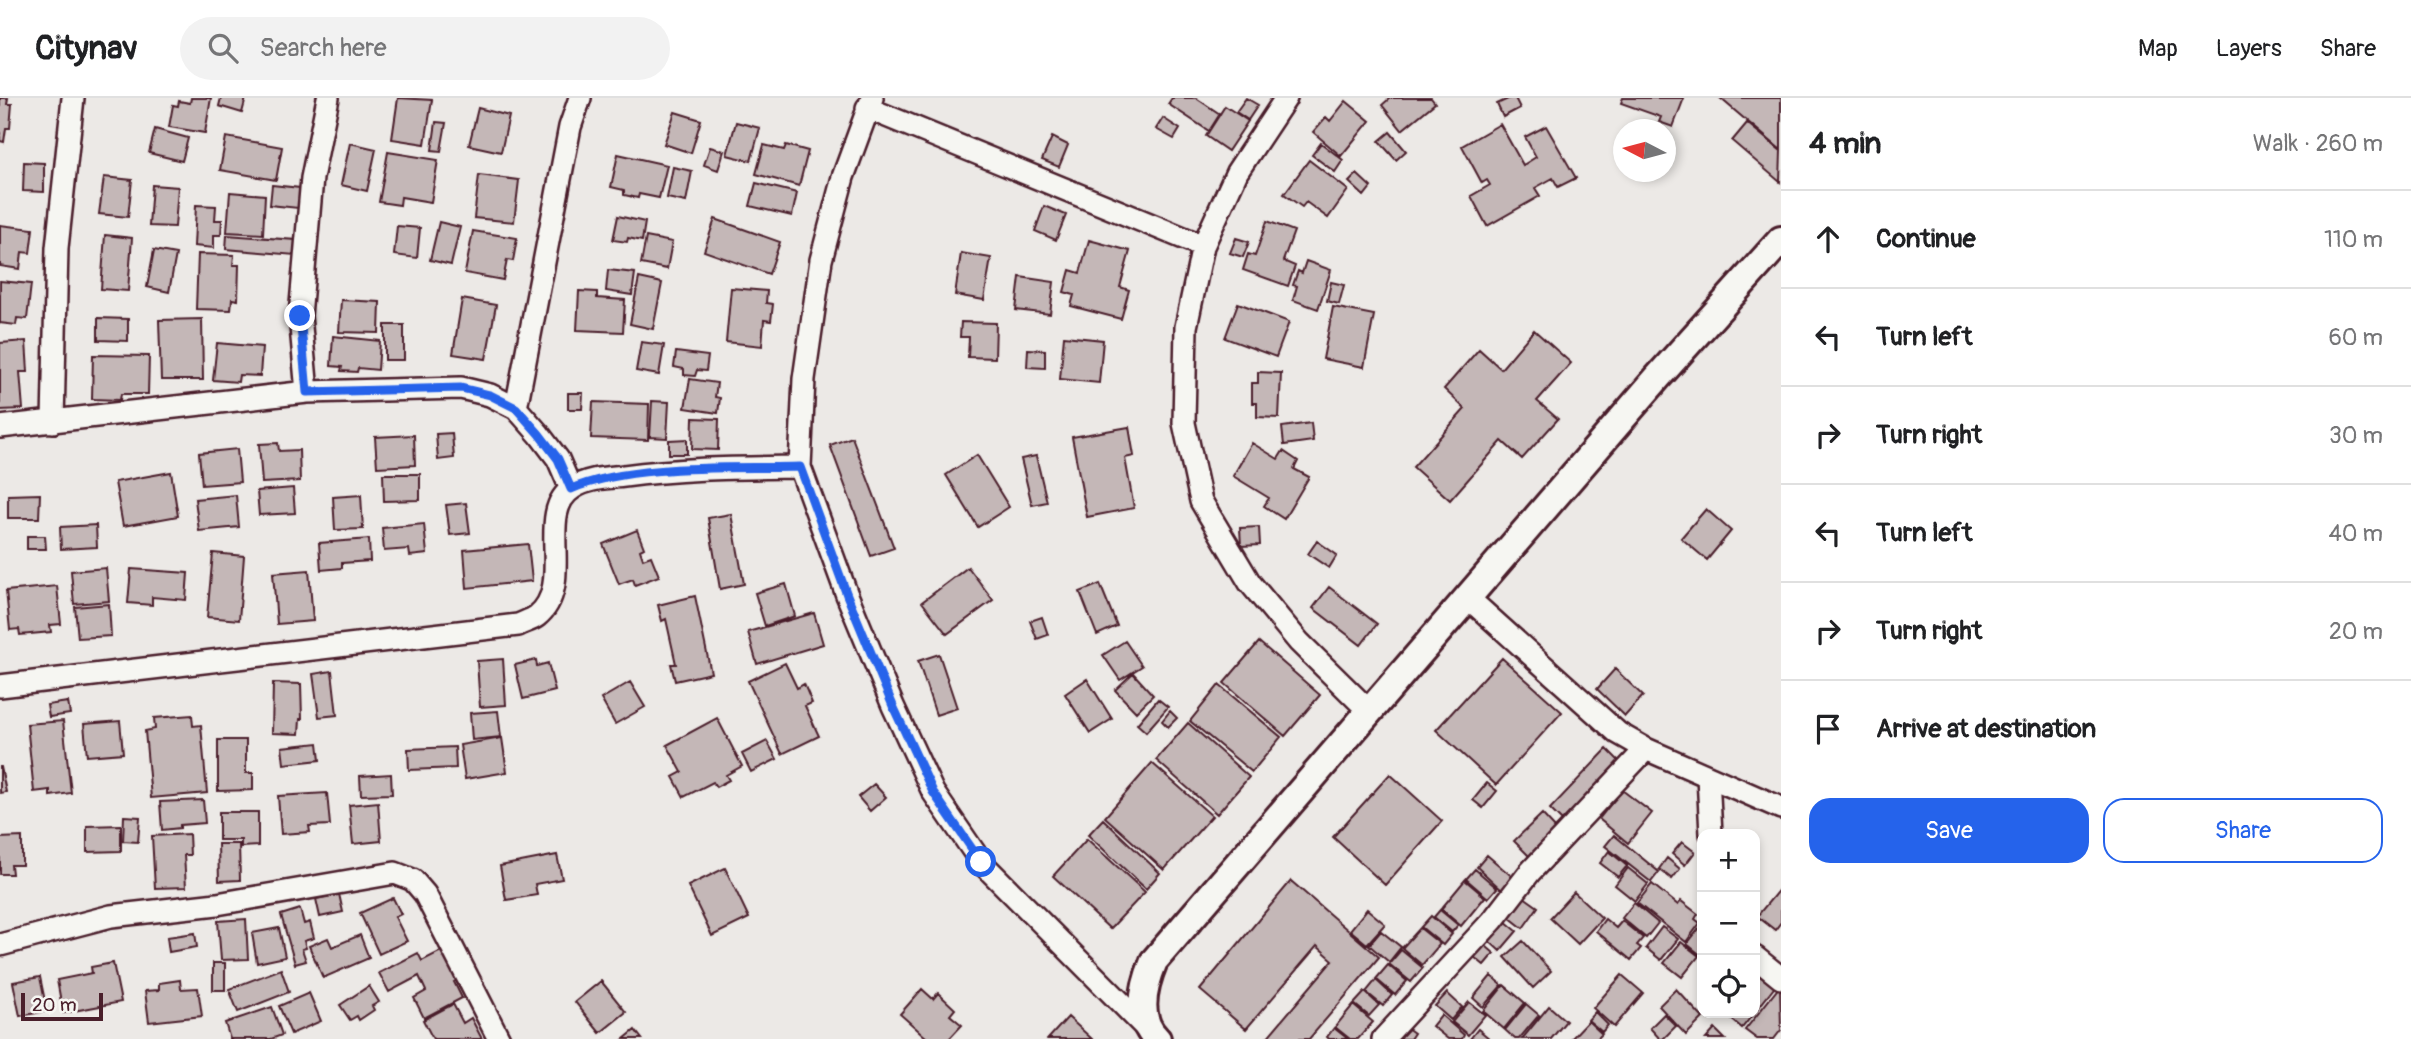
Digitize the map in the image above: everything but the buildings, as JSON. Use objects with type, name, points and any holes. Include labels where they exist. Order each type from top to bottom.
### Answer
[{"type":"street","points":[[53,422],[57,248],[73,98]]},
{"type":"street","points":[[307,392],[300,316],[312,178],[328,98]]},
{"type":"street","points":[[516,408],[570,127],[579,98]]},
{"type":"street","points":[[1286,98],[1237,172],[1203,246],[1186,327],[1184,423],[1201,501],[1250,583],[1299,642],[1369,711]]},
{"type":"street","points":[[1155,1037],[981,862],[933,792],[893,706],[847,595],[800,467],[804,379],[821,260],[843,177],[870,103],[1203,246]]},
{"type":"street","points":[[1155,1037],[1144,1010],[1144,985],[1154,961],[1648,388],[1781,240]]},
{"type":"street","points":[[0,427],[307,392],[461,388],[490,395],[516,408],[558,459],[571,489]]},
{"type":"street","points":[[0,686],[518,625],[538,615],[551,598],[556,576],[554,530],[558,507],[571,489],[591,480],[667,470],[800,467]]},
{"type":"street","points":[[1467,597],[1618,733],[1781,808]]},
{"type":"street","points":[[1383,1039],[1493,920],[1530,872],[1646,748]]},
{"type":"street","points":[[1708,776],[1711,829]]},
{"type":"street","points":[[0,945],[111,915],[217,904],[395,873],[413,880],[425,894],[499,1039]]},
{"type":"street","points":[[1760,961],[1781,978]]},
{"type":"route","points":[[300,316],[307,392],[461,388],[490,395],[516,408],[539,434],[558,459],[571,489],[591,480],[667,470],[800,467],[847,595],[893,706],[933,792],[981,862]]}]
